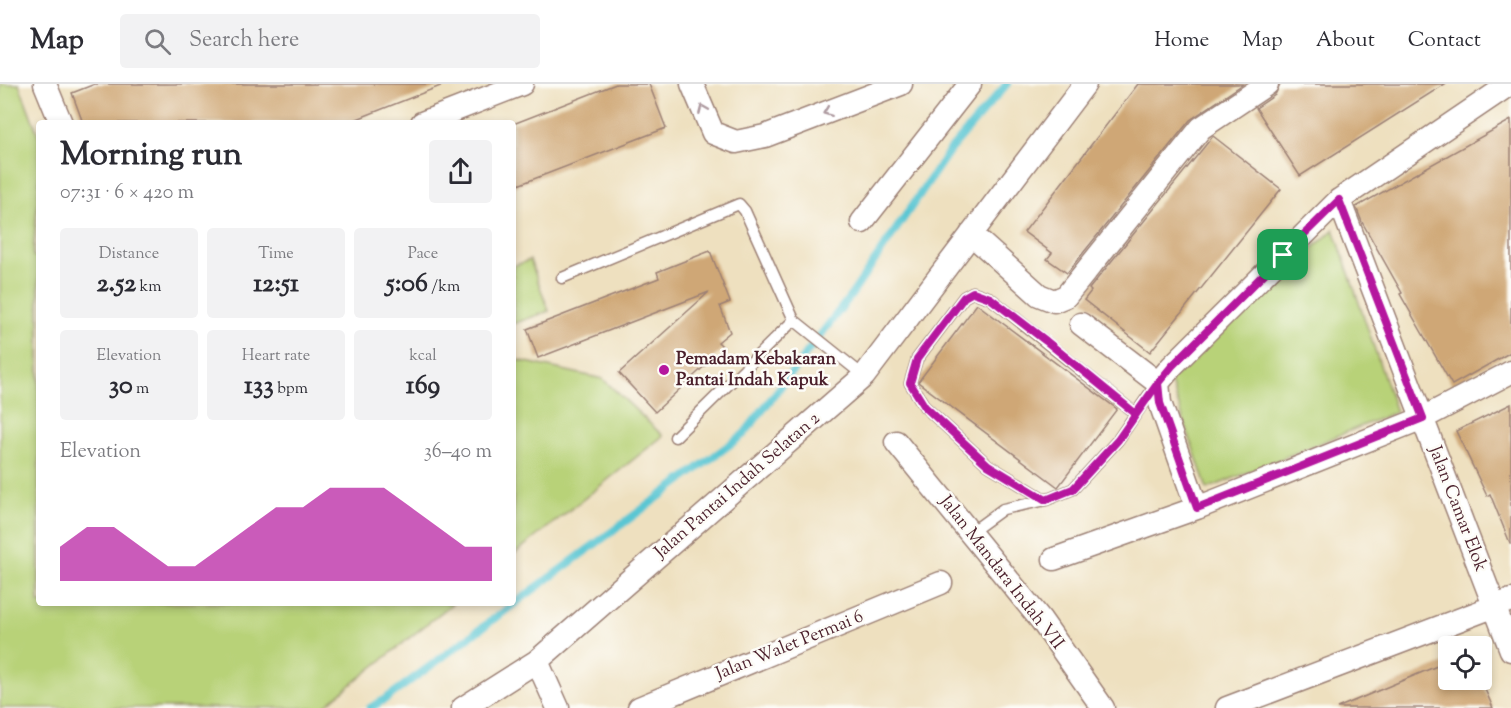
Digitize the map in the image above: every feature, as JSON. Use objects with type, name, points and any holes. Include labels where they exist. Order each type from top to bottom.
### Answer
[{"type":"street","points":[[45,84],[60,120]]},
{"type":"street","points":[[430,120],[522,84]]},
{"type":"street","points":[[692,84],[713,133],[736,142],[765,136],[901,84]]},
{"type":"street","points":[[862,222],[969,84]]},
{"type":"street","name":"Jalan Pantai Indah Selatan 2","points":[[463,708],[537,661],[864,376],[1085,84]]},
{"type":"street","points":[[971,234],[1039,295],[1054,301],[1066,296],[1201,128],[1267,84]]},
{"type":"street","points":[[1197,508],[1160,403],[1158,383],[1172,366],[1339,200],[1510,84]]},
{"type":"street","name":"Jalan Camar Elok","points":[[1339,200],[1423,418],[1503,603],[1511,650]]},
{"type":"street","points":[[1081,324],[1158,383]]},
{"type":"street","points":[[1054,559],[1197,508],[1423,418],[1511,372]]},
{"type":"street","name":"Jalan Mandara Indah VII","points":[[896,442],[1041,620],[1103,708]]},
{"type":"street","name":"Jalan Walet Permai 6","points":[[639,708],[941,583]]},
{"type":"street","points":[[1227,708],[1503,603]]},
{"type":"street","points":[[537,661],[558,708]]},
{"type":"lane","points":[[562,278],[739,204],[745,211],[794,320],[864,376]]},
{"type":"lane","points":[[1046,500],[988,465],[925,407],[910,383],[917,359],[964,297],[973,292],[990,298],[1136,414]]},
{"type":"lane","points":[[675,437],[794,320]]},
{"type":"lane","points":[[970,533],[1003,509],[1046,500],[1073,489],[1118,440],[1158,383]]},
{"type":"green space","points":[[0,84],[19,84],[36,129],[36,220],[33,256],[36,257],[36,606],[449,606],[322,708],[0,708]]},
{"type":"green space","points":[[1334,229],[1396,412],[1207,489],[1170,380]]},
{"type":"green space","points":[[530,260],[549,311],[516,323],[516,265]]},
{"type":"green space","points":[[516,360],[603,379],[663,436],[516,553]]},
{"type":"building","points":[[95,84],[443,84],[355,120],[82,120],[72,93]]},
{"type":"building","points":[[616,84],[649,84],[666,128],[516,186],[516,123]]},
{"type":"building","points":[[1138,84],[1243,84],[1190,120],[1067,273],[1047,259],[1052,253],[1024,232]]},
{"type":"building","points":[[1280,84],[1445,84],[1300,176],[1256,108],[1275,95]]},
{"type":"building","points":[[1511,120],[1511,352],[1452,385],[1400,294],[1402,293],[1356,207]]},
{"type":"building","points":[[1213,136],[1281,189],[1150,352],[1084,300],[1091,291],[1089,289]]},
{"type":"building","points":[[710,251],[730,302],[720,306],[730,332],[718,342],[724,348],[655,412],[619,373],[709,292],[538,358],[527,329],[659,278],[657,272]]},
{"type":"building","points":[[977,304],[1117,409],[1058,487],[918,382]]},
{"type":"building","points":[[1511,404],[1510,543],[1490,494],[1487,496],[1456,431]]},
{"type":"building","points":[[1438,666],[1438,690],[1485,690],[1493,708],[1337,708]]},
{"type":"waterway","points":[[516,603],[744,434],[852,294],[950,150],[1007,84]]},
{"type":"waterway","points":[[370,708],[387,698],[511,606]]},
{"type":"place","name":"Pemadam Kebakaran Pantai Indah Kapuk","points":[[664,370]]},
{"type":"route","points":[[1283,255],[1172,366],[1158,383],[1118,440],[1073,489],[1046,500],[988,465],[925,407],[910,383],[917,359],[964,297],[973,292],[990,298],[1136,414],[1158,383],[1160,403],[1197,508],[1423,418],[1339,200],[1283,255]]}]
